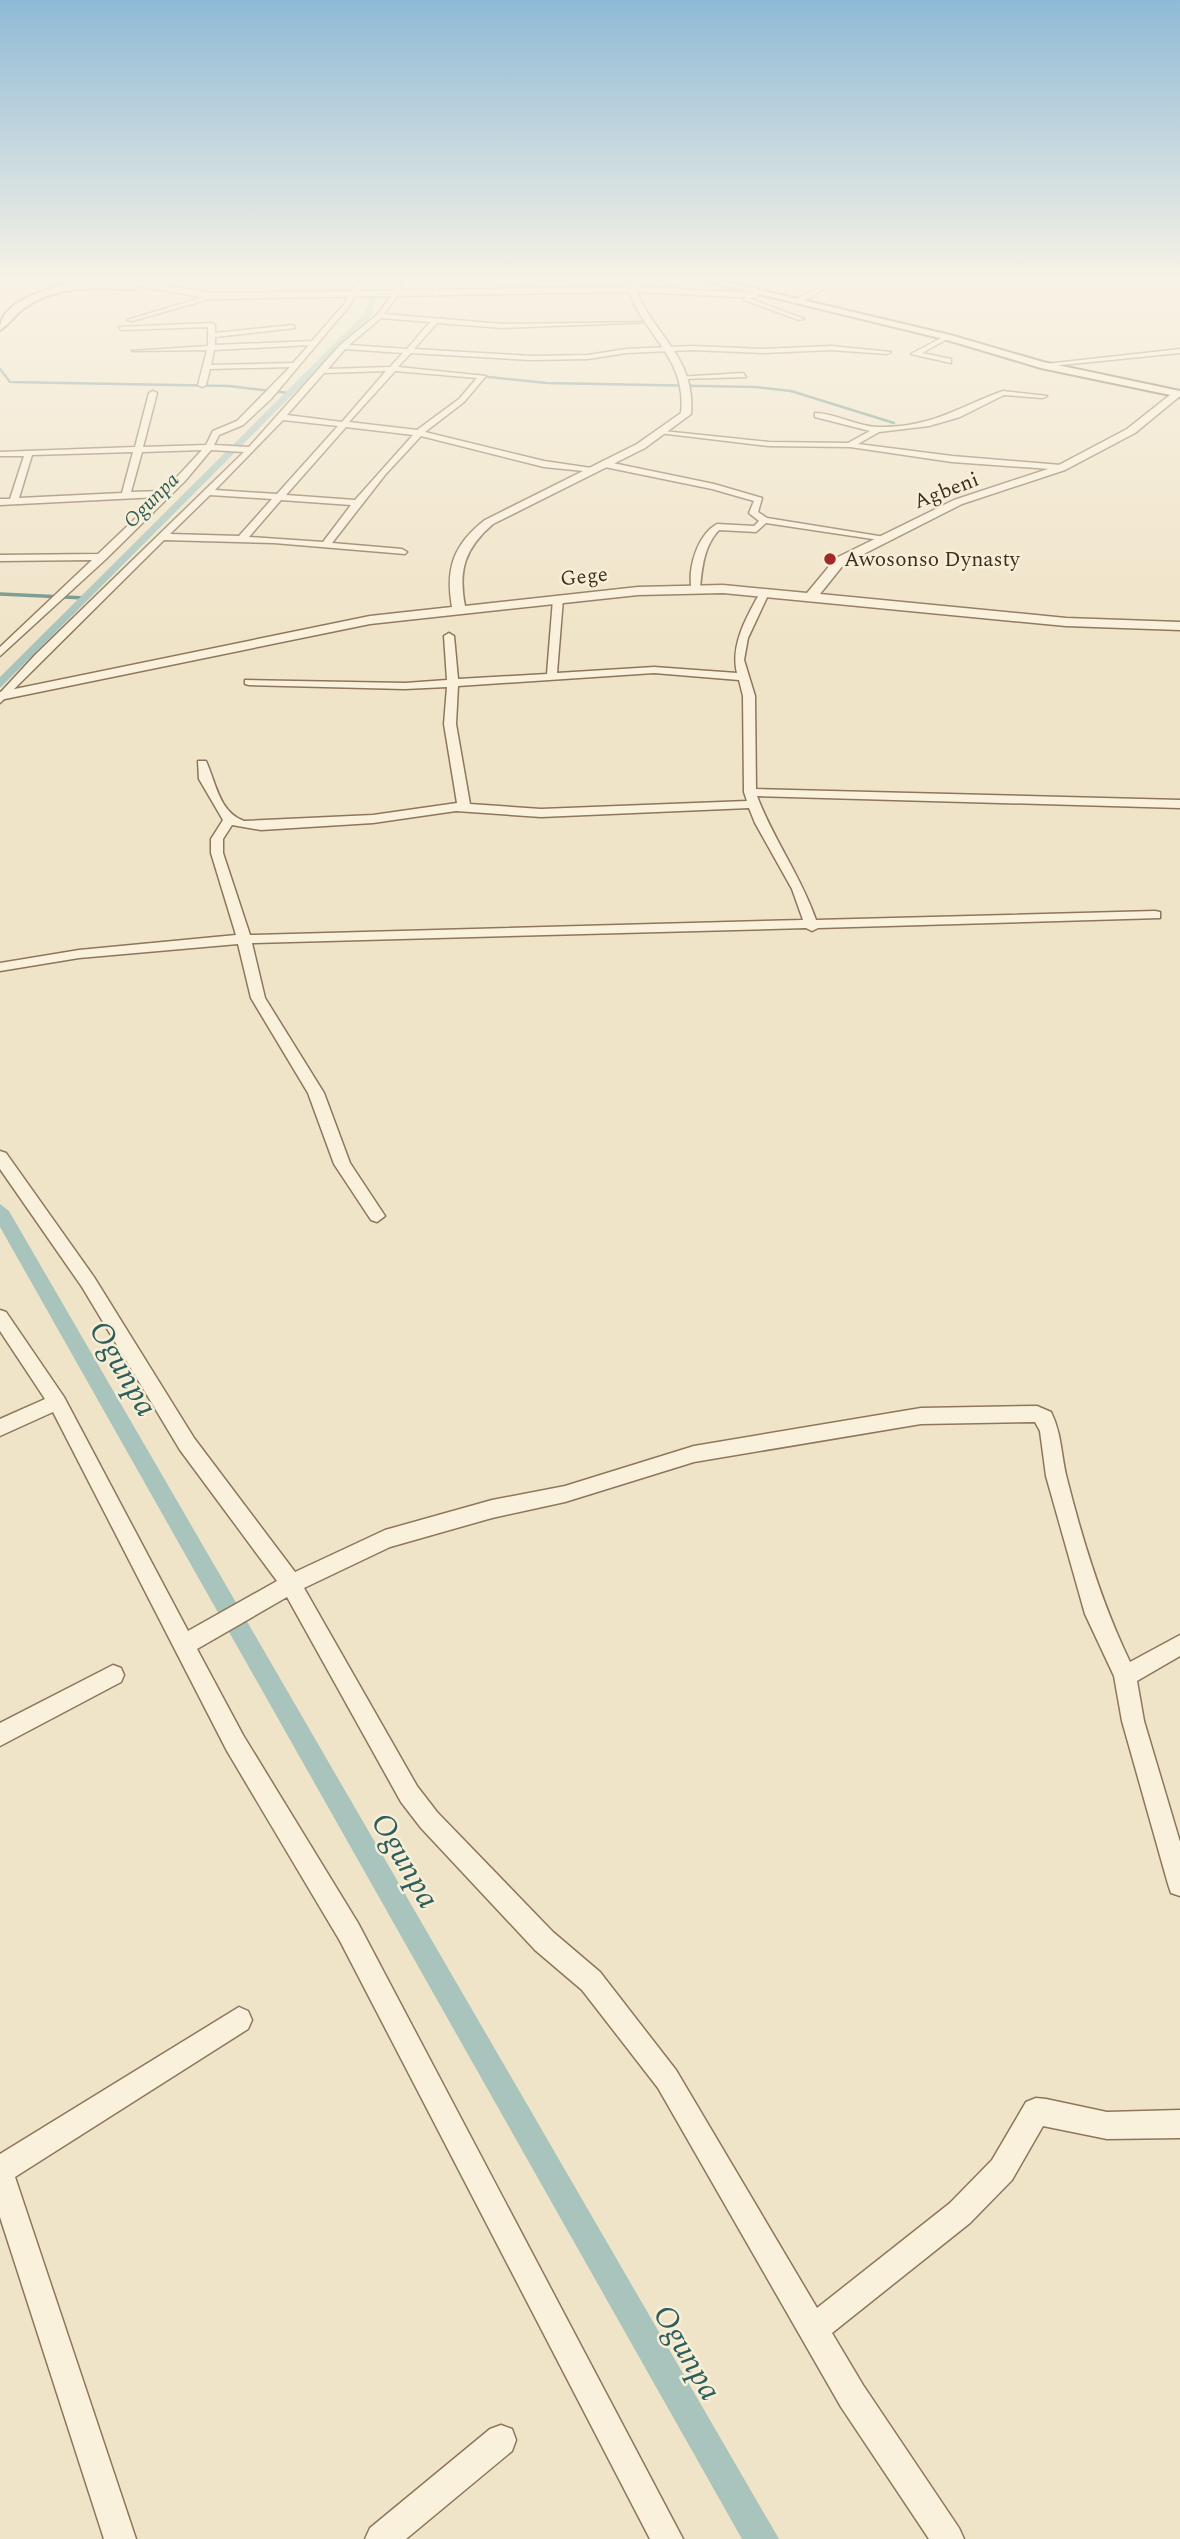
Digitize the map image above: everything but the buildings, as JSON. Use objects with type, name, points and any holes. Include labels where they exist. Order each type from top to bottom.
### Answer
[{"type":"street","points":[[126,495],[152,397]]},
{"type":"street","points":[[0,653],[166,495],[211,447],[216,433],[240,423],[265,397]]},
{"type":"street","points":[[1,697],[300,397]]},
{"type":"street","points":[[241,540],[369,397]]},
{"type":"street","points":[[326,544],[419,433],[463,397]]},
{"type":"street","points":[[459,609],[454,588],[456,562],[476,531],[663,433],[686,414],[685,397]]},
{"type":"street","points":[[832,406],[815,417],[877,430],[929,424],[957,415],[994,397]]},
{"type":"street","name":"Agbeni","points":[[811,597],[840,561],[958,502],[1028,482],[1061,468],[1131,431],[1173,397]]},
{"type":"street","points":[[282,417],[419,433],[544,464],[598,467],[754,497],[759,500],[753,513],[764,520],[886,538]]},
{"type":"street","points":[[850,445],[877,430]]},
{"type":"street","points":[[663,433],[769,444],[850,445],[952,459],[1061,468]]},
{"type":"street","points":[[0,454],[211,447],[248,449]]},
{"type":"street","points":[[14,501],[29,453]]},
{"type":"street","points":[[206,492],[359,503]]},
{"type":"street","points":[[0,502],[166,495]]},
{"type":"street","points":[[695,589],[698,563],[704,543],[712,531],[717,527],[756,529],[764,520]]},
{"type":"street","points":[[162,537],[326,544],[402,552]]},
{"type":"street","points":[[0,558],[103,556]]},
{"type":"street","name":"Gege","points":[[1,697],[334,627],[459,609],[695,589],[811,597],[1066,622],[1180,626]]},
{"type":"street","points":[[764,593],[743,638],[739,660],[749,696],[752,798],[799,889],[812,927]]},
{"type":"street","points":[[552,674],[558,599]]},
{"type":"street","points":[[449,636],[453,682],[450,724],[464,807]]},
{"type":"street","points":[[249,682],[371,687],[552,674],[654,670],[743,677]]},
{"type":"street","points":[[202,764],[212,796],[229,820],[242,825],[261,826],[373,819],[464,807],[541,813],[752,798],[1180,804]]},
{"type":"street","points":[[229,820],[217,839],[217,853],[258,998],[316,1093],[342,1164],[377,1216]]},
{"type":"street","points":[[0,967],[79,954],[242,939],[812,927],[1155,915]]},
{"type":"street","points":[[0,1157],[88,1282],[187,1444],[289,1585],[370,1730],[415,1803],[544,1941],[592,1980],[667,2079],[852,2396],[948,2539]]},
{"type":"street","points":[[0,1317],[57,1402],[235,1743],[349,1932],[667,2539]]},
{"type":"street","points":[[0,1428],[57,1402]]},
{"type":"street","points":[[184,1644],[289,1585],[385,1539],[492,1509],[565,1494],[694,1454],[901,1418],[1037,1414],[1044,1417],[1050,1431],[1056,1476],[1096,1614],[1125,1676],[1133,1721],[1180,1884]]},
{"type":"street","points":[[1125,1676],[1180,1645]]},
{"type":"street","points":[[0,1735],[113,1675]]},
{"type":"street","points":[[120,2539],[0,2172],[239,2021]]},
{"type":"street","points":[[812,2330],[960,2213],[1002,2171],[1036,2112],[1057,2112],[1082,2121],[1118,2126],[1180,2124]]},
{"type":"street","points":[[380,2539],[501,2440]]},
{"type":"waterway","name":"Ogunpa","points":[[0,684],[285,397]]},
{"type":"waterway","points":[[812,397],[894,423]]},
{"type":"waterway","points":[[0,594],[85,598]]},
{"type":"waterway","name":"Ogunpa","points":[[0,1211],[761,2539]]},
{"type":"place","name":"Awosonso Dynasty","points":[[830,559]]}]
